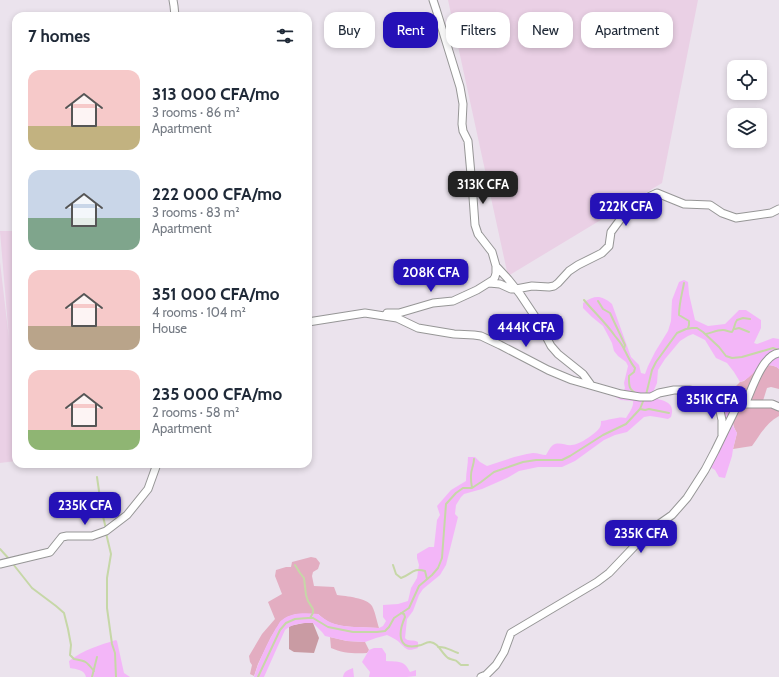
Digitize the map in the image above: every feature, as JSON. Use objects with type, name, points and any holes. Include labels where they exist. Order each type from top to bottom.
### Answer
[{"type":"street","points":[[173,0],[175,12]]},
{"type":"street","points":[[312,321],[365,313],[399,313],[432,303],[453,300],[477,290],[489,283],[495,277],[496,266],[492,252],[478,234],[475,225],[468,141],[463,131],[463,104],[460,87],[433,0]]},
{"type":"street","points":[[489,283],[500,284],[511,289],[532,286],[554,286],[569,272],[602,253],[609,246],[611,232],[625,213],[640,201],[657,194],[684,204],[710,205],[722,213],[736,218],[771,212],[779,209]]},
{"type":"street","points":[[496,266],[516,289],[538,321],[551,346],[558,354],[583,374],[591,385]]},
{"type":"street","points":[[365,313],[397,318],[418,328],[454,334],[481,336],[548,370],[572,380],[622,394],[651,397],[658,393],[674,390],[689,390],[695,391],[712,400],[743,404],[772,404],[779,407]]},
{"type":"street","points":[[481,677],[486,675],[496,665],[504,652],[511,633],[597,582],[609,573],[649,531],[672,515],[687,498],[705,470],[716,451],[733,412],[736,408],[743,404],[764,364],[776,353],[779,353]]},
{"type":"street","points":[[712,400],[720,412],[722,420],[722,438]]},
{"type":"street","points":[[0,564],[50,552],[62,538],[67,536],[92,536],[106,531],[127,516],[148,489],[155,468]]},
{"type":"shaded area","points":[[448,0],[698,0],[662,183],[508,276],[458,48],[510,48],[510,12],[451,12]]},
{"type":"shaded area","points":[[0,231],[12,231],[12,462],[0,463],[0,262],[9,339]]},
{"type":"shaded area","points":[[770,365],[779,369],[779,389],[771,387],[767,388],[762,404],[779,406],[779,416],[767,426],[752,446],[733,449],[737,433],[733,422],[735,402],[731,391],[760,366]]},
{"type":"shaded area","points":[[311,557],[316,558],[320,563],[318,569],[313,572],[312,576],[314,586],[334,587],[337,595],[366,601],[372,606],[379,628],[336,625],[327,621],[318,614],[296,614],[287,617],[281,621],[271,637],[254,676],[250,674],[252,665],[249,656],[262,634],[275,619],[268,602],[282,594],[275,576],[276,570],[291,567],[292,562]]},
{"type":"shaded area","points":[[313,623],[319,638],[314,653],[294,652],[289,649],[289,626]]},
{"type":"shaded area","points":[[330,637],[347,641],[365,642],[369,650],[367,653],[358,653],[335,650],[331,648]]},
{"type":"sand","points":[[684,280],[688,282],[695,320],[708,326],[725,324],[739,310],[746,310],[761,320],[761,328],[754,343],[757,344],[773,338],[779,339],[779,369],[777,367],[767,365],[760,366],[748,378],[740,382],[727,363],[716,358],[705,340],[693,334],[688,336],[680,341],[658,370],[657,383],[651,397],[667,402],[670,405],[672,408],[671,417],[668,419],[650,416],[644,417],[627,432],[604,440],[575,461],[562,467],[538,467],[519,471],[482,489],[464,494],[461,497],[456,505],[455,514],[458,517],[446,565],[440,575],[423,589],[413,611],[407,619],[405,638],[418,642],[418,648],[411,650],[407,649],[387,635],[365,642],[347,641],[325,636],[313,623],[298,624],[285,630],[264,677],[254,677],[269,640],[280,622],[289,616],[309,613],[318,614],[331,623],[339,625],[379,628],[383,626],[386,621],[383,617],[383,605],[398,604],[408,601],[411,588],[417,578],[419,565],[417,554],[429,547],[434,547],[437,520],[440,515],[437,506],[451,490],[466,481],[468,457],[475,457],[487,466],[527,454],[535,453],[546,455],[555,444],[570,445],[579,443],[588,438],[601,426],[601,421],[626,418],[632,408],[633,401],[621,400],[612,395],[613,391],[622,394],[625,388],[624,383],[628,366],[626,362],[614,351],[612,343],[603,326],[583,308],[583,303],[598,297],[605,299],[612,304],[631,357],[639,365],[641,373],[645,374],[655,352],[668,331],[671,321],[672,300],[679,282]]},
{"type":"sand","points":[[720,411],[733,412],[733,426],[737,433],[725,478],[719,477],[715,470],[708,466],[722,438]]},
{"type":"sand","points":[[116,640],[124,673],[130,677],[86,677],[82,671],[70,668],[69,661],[74,657],[92,648]]},
{"type":"sand","points":[[374,648],[382,648],[386,654],[386,661],[398,662],[406,665],[410,672],[416,670],[416,676],[369,677],[370,672],[362,662],[369,650]]},
{"type":"sand","points":[[353,668],[354,677],[343,677],[345,672]]},
{"type":"waterway","points":[[684,283],[679,315],[689,321],[688,328]]},
{"type":"waterway","points":[[584,300],[622,345],[635,368],[634,372],[629,376],[630,387],[632,391],[638,394]]},
{"type":"waterway","points":[[598,301],[603,309],[610,313],[625,345],[624,349]]},
{"type":"waterway","points":[[706,334],[721,330],[732,332],[737,320],[743,318],[750,319]]},
{"type":"waterway","points":[[646,395],[652,370],[656,362],[677,333],[686,329],[697,328],[719,347],[726,356],[732,358],[742,357],[773,348],[779,350]]},
{"type":"waterway","points":[[735,329],[739,328],[749,332]]},
{"type":"waterway","points":[[258,677],[280,630],[286,623],[295,619],[313,618],[328,627],[353,632],[385,631],[394,618],[409,608],[419,586],[438,568],[442,558],[446,504],[456,493],[463,488],[472,488],[494,472],[523,462],[536,460],[562,460],[603,435],[626,424],[640,409],[644,399]]},
{"type":"waterway","points":[[640,409],[649,409],[669,413]]},
{"type":"waterway","points":[[472,488],[471,474],[474,459]]},
{"type":"waterway","points":[[97,477],[106,529]]},
{"type":"waterway","points":[[106,533],[111,554],[107,578],[107,608],[112,644],[115,653],[116,677]]},
{"type":"waterway","points":[[0,549],[10,560]]},
{"type":"waterway","points":[[13,564],[32,588],[64,613],[71,645],[70,655],[74,659],[86,662],[94,671]]},
{"type":"waterway","points":[[295,565],[304,578],[306,595],[313,609],[313,613],[310,618]]},
{"type":"waterway","points":[[393,565],[396,574],[401,578],[415,571],[421,570],[425,571],[427,579]]},
{"type":"waterway","points":[[401,613],[404,614],[405,617],[401,629],[401,640],[407,646],[421,645],[429,642],[433,643],[436,644],[448,658],[456,660],[461,665],[468,665]]},
{"type":"waterway","points":[[438,647],[446,648],[458,653]]},
{"type":"waterway","points":[[92,677],[97,657]]}]
